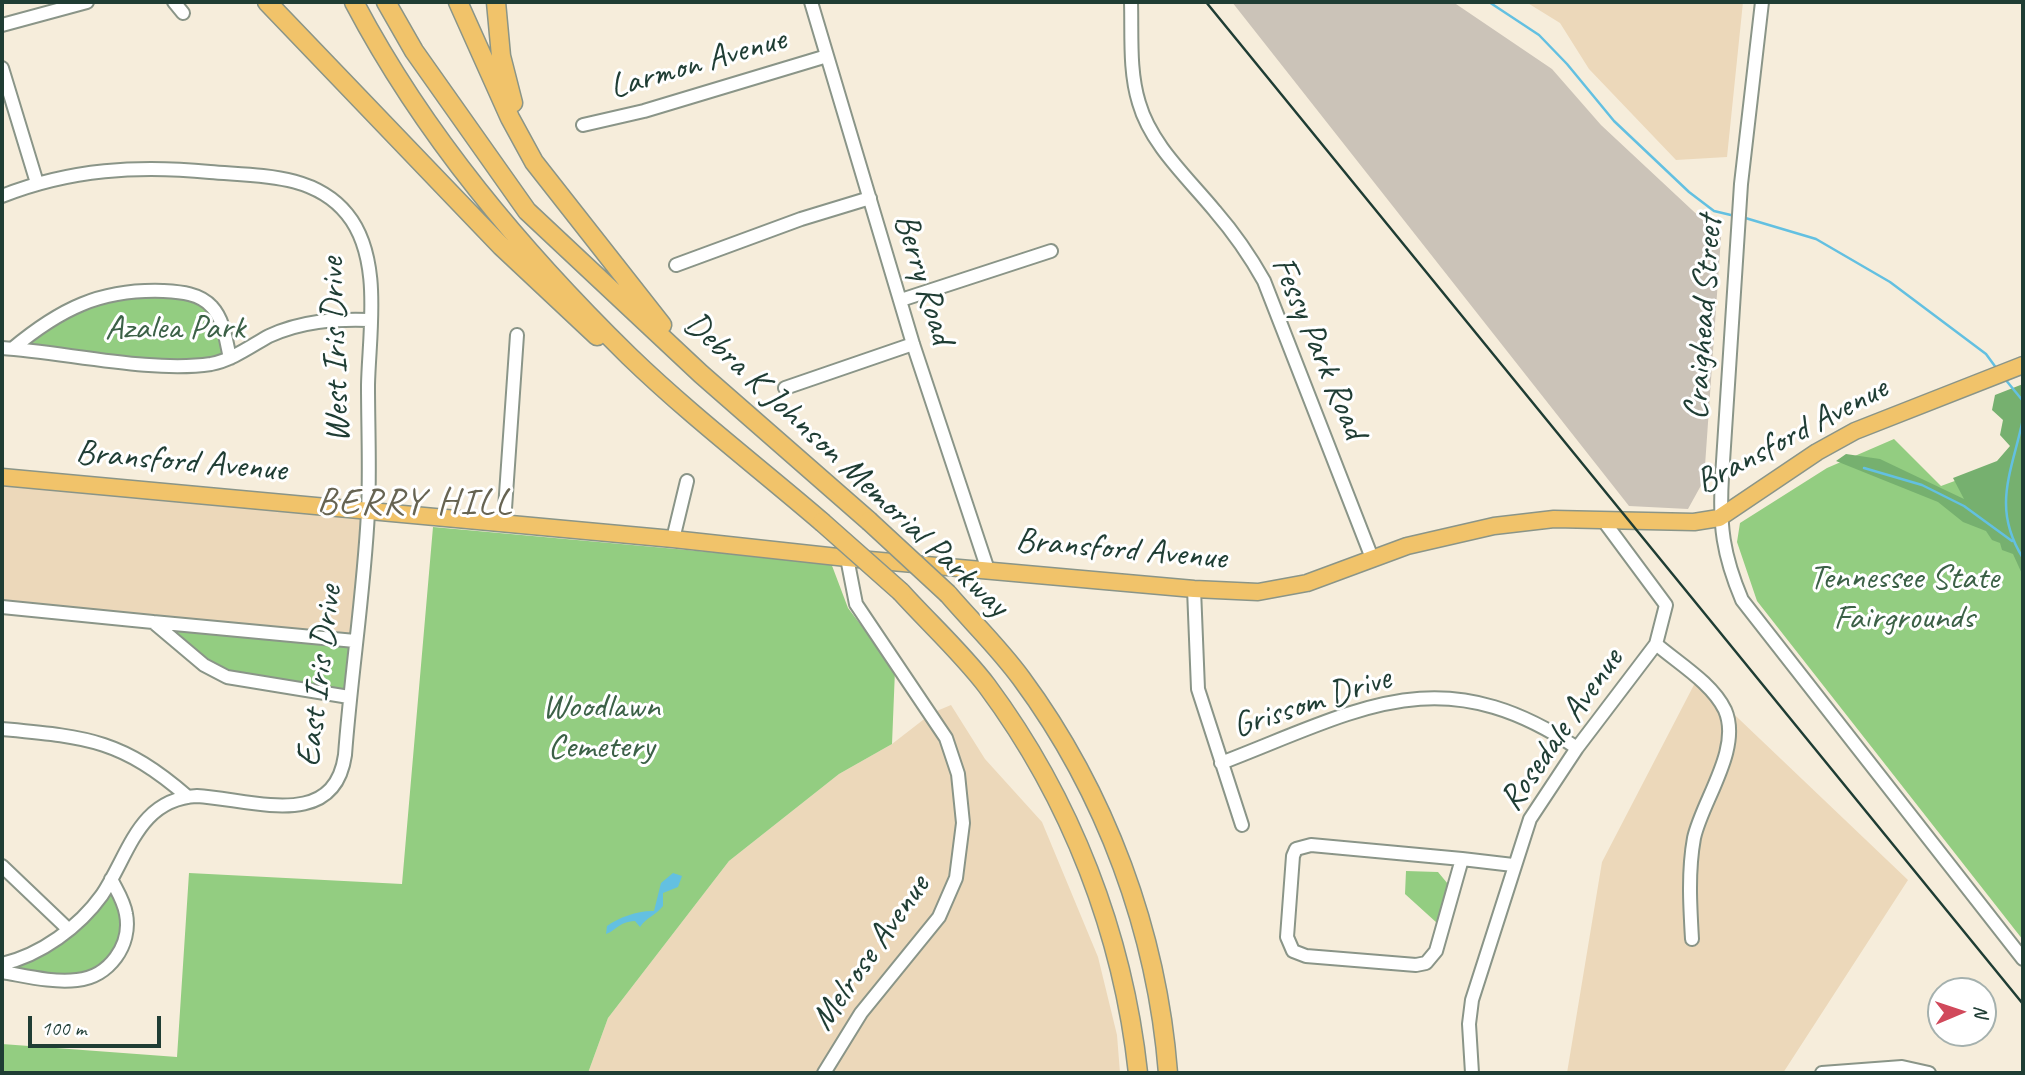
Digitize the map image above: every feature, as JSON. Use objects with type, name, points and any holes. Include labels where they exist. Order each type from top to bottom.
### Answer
[{"type":"highway","points":[[267,2],[312,45],[534,279],[604,342],[630,356]]},
{"type":"highway","points":[[279,2],[312,45]]},
{"type":"highway","name":"Debra K Johnson Memorial Parkway","points":[[354,2],[400,82],[463,172],[520,239],[630,356],[901,592],[986,684],[1023,738],[1055,793],[1091,874],[1106,918],[1127,1000],[1138,1073]]},
{"type":"highway","name":"Debra K Johnson Memorial Parkway","points":[[387,2],[429,73],[527,211],[701,374],[948,594],[1020,677],[1085,780],[1121,862],[1151,951],[1168,1073]]},
{"type":"highway","points":[[458,2],[510,118],[534,162],[542,170]]},
{"type":"highway","points":[[496,2],[499,46],[507,85],[542,170],[566,207],[701,374]]},
{"type":"main road","name":"Bransford Avenue","points":[[2,477],[673,539],[847,558],[1250,592],[1284,589],[1407,546],[1493,526],[1554,519],[1694,522],[1719,518],[1817,452],[1855,431],[2021,366]]},
{"type":"street","points":[[2,25],[87,2]]},
{"type":"street","points":[[174,2],[183,13]]},
{"type":"street","name":"Berry Road","points":[[811,2],[913,344],[988,570]]},
{"type":"street","name":"Fessy Park Road","points":[[1131,2],[1133,71],[1139,104],[1156,140],[1218,214],[1250,256],[1264,281],[1372,558]]},
{"type":"street","name":"Craighead Street","points":[[1762,2],[1741,191],[1719,518],[1726,562],[1742,600],[2023,959]]},
{"type":"street","name":"Larmon Avenue","points":[[583,125],[644,111],[827,56]]},
{"type":"street","points":[[2,68],[37,183]]},
{"type":"street","name":"West Iris Drive","points":[[2,196],[37,183],[109,170],[157,168],[278,178],[316,189],[341,207],[358,232],[368,269],[368,512]]},
{"type":"street","points":[[676,265],[793,221],[870,198]]},
{"type":"street","points":[[901,300],[1051,251]]},
{"type":"street","points":[[7,349],[88,300],[124,291],[165,291],[196,296],[212,307],[220,323],[230,358]]},
{"type":"street","points":[[7,349],[166,365],[201,365],[230,358],[302,324],[322,320],[369,320]]},
{"type":"street","points":[[504,523],[517,335]]},
{"type":"street","points":[[785,388],[913,344]]},
{"type":"street","points":[[673,539],[687,481]]},
{"type":"street","name":"East Iris Drive","points":[[2,964],[35,952],[68,929],[95,904],[141,824],[160,808],[188,797],[289,805],[320,800],[331,791],[342,772],[368,512]]},
{"type":"street","name":"Rosedale Avenue","points":[[1472,1073],[1469,1024],[1472,1000],[1513,866],[1534,812],[1577,748],[1656,644],[1666,605],[1603,520]]},
{"type":"street","name":"Melrose Avenue","points":[[824,1073],[861,1013],[939,917],[956,878],[963,823],[958,774],[946,738],[856,604],[847,558]]},
{"type":"street","points":[[1195,589],[1198,689],[1242,825]]},
{"type":"street","points":[[2,607],[355,641]]},
{"type":"street","points":[[153,622],[204,665],[227,677],[349,697]]},
{"type":"street","points":[[1656,644],[1711,690],[1726,712],[1728,740],[1695,836],[1689,885],[1692,939]]},
{"type":"street","name":"Grissom Drive","points":[[1221,762],[1379,705],[1438,696],[1480,702],[1520,714],[1577,748]]},
{"type":"street","points":[[2,729],[84,737],[110,745],[146,766],[188,797]]},
{"type":"street","points":[[1462,859],[1436,951],[1426,963],[1416,965],[1306,956],[1296,953],[1290,947],[1287,933],[1293,856],[1300,847],[1311,845],[1462,859],[1513,866]]},
{"type":"street","points":[[2,866],[68,929]]},
{"type":"street","points":[[2,972],[73,981],[92,977],[104,970],[121,949],[127,929],[125,910],[111,879]]},
{"type":"street","points":[[1830,1073],[1902,1067],[1929,1073]]},
{"type":"shaded area","points":[[1232,2],[1453,2],[1552,69],[1601,125],[1721,237],[1704,480],[1688,509],[1629,506]]},
{"type":"shaded area","points":[[1526,2],[1743,2],[1727,157],[1676,160],[1589,69],[1560,23]]},
{"type":"shaded area","points":[[2,477],[368,512],[355,641],[2,607]]},
{"type":"shaded area","points":[[1697,679],[1908,880],[1783,1073],[1567,1073],[1602,862]]},
{"type":"shaded area","points":[[951,705],[985,759],[1042,822],[1098,957],[1117,1035],[1120,1073],[588,1073],[608,1018],[729,861],[839,774],[892,744],[932,713]]},
{"type":"green space","name":"Azalea Park","points":[[165,291],[212,307],[230,358],[201,365],[12,349],[76,306]]},
{"type":"green space","points":[[2023,384],[2023,576],[2013,554],[2002,550],[2000,543],[1992,540],[1986,531],[1963,522],[1938,502],[1836,461],[1846,454],[1880,459],[1964,499],[1953,478],[1997,461],[2010,446],[2000,435],[2003,420],[1992,410],[1995,395]]},
{"type":"green space","name":"Tennessee State Fairgrounds","points":[[1894,439],[1941,486],[2023,456],[2023,940],[1757,601],[1737,542],[1740,523],[1827,468]]},
{"type":"green space","name":"Woodlawn Cemetery","points":[[433,527],[831,563],[848,608],[895,670],[892,744],[839,774],[729,861],[608,1018],[588,1073],[2,1073],[2,1044],[177,1057],[189,873],[402,884]]},
{"type":"green space","points":[[153,622],[355,641],[349,697],[227,677]]},
{"type":"green space","points":[[1406,871],[1438,872],[1448,884],[1437,923],[1405,894]]},
{"type":"green space","points":[[110,891],[114,894],[123,922],[118,947],[100,968],[80,976],[16,969],[17,965]]},
{"type":"water","points":[[673,873],[682,876],[678,887],[663,893],[663,906],[660,909],[640,927],[635,921],[629,922],[606,934],[607,926],[617,920],[636,913],[654,911],[661,883]]},
{"type":"waterway","points":[[1489,2],[1539,35],[1614,121],[1689,192],[1714,211],[1735,216]]},
{"type":"waterway","points":[[1742,217],[1816,239],[1890,282],[1986,354],[1997,369]]},
{"type":"waterway","points":[[2005,379],[2023,401]]},
{"type":"waterway","points":[[2023,419],[2010,473],[2006,506],[2013,540],[2023,558]]},
{"type":"waterway","points":[[1864,468],[1922,485],[1964,506],[2012,541]]},
{"type":"railway","points":[[1206,2],[2023,1004]]},
{"type":"district","name":"BERRY HILL","points":[[415,503]]}]
